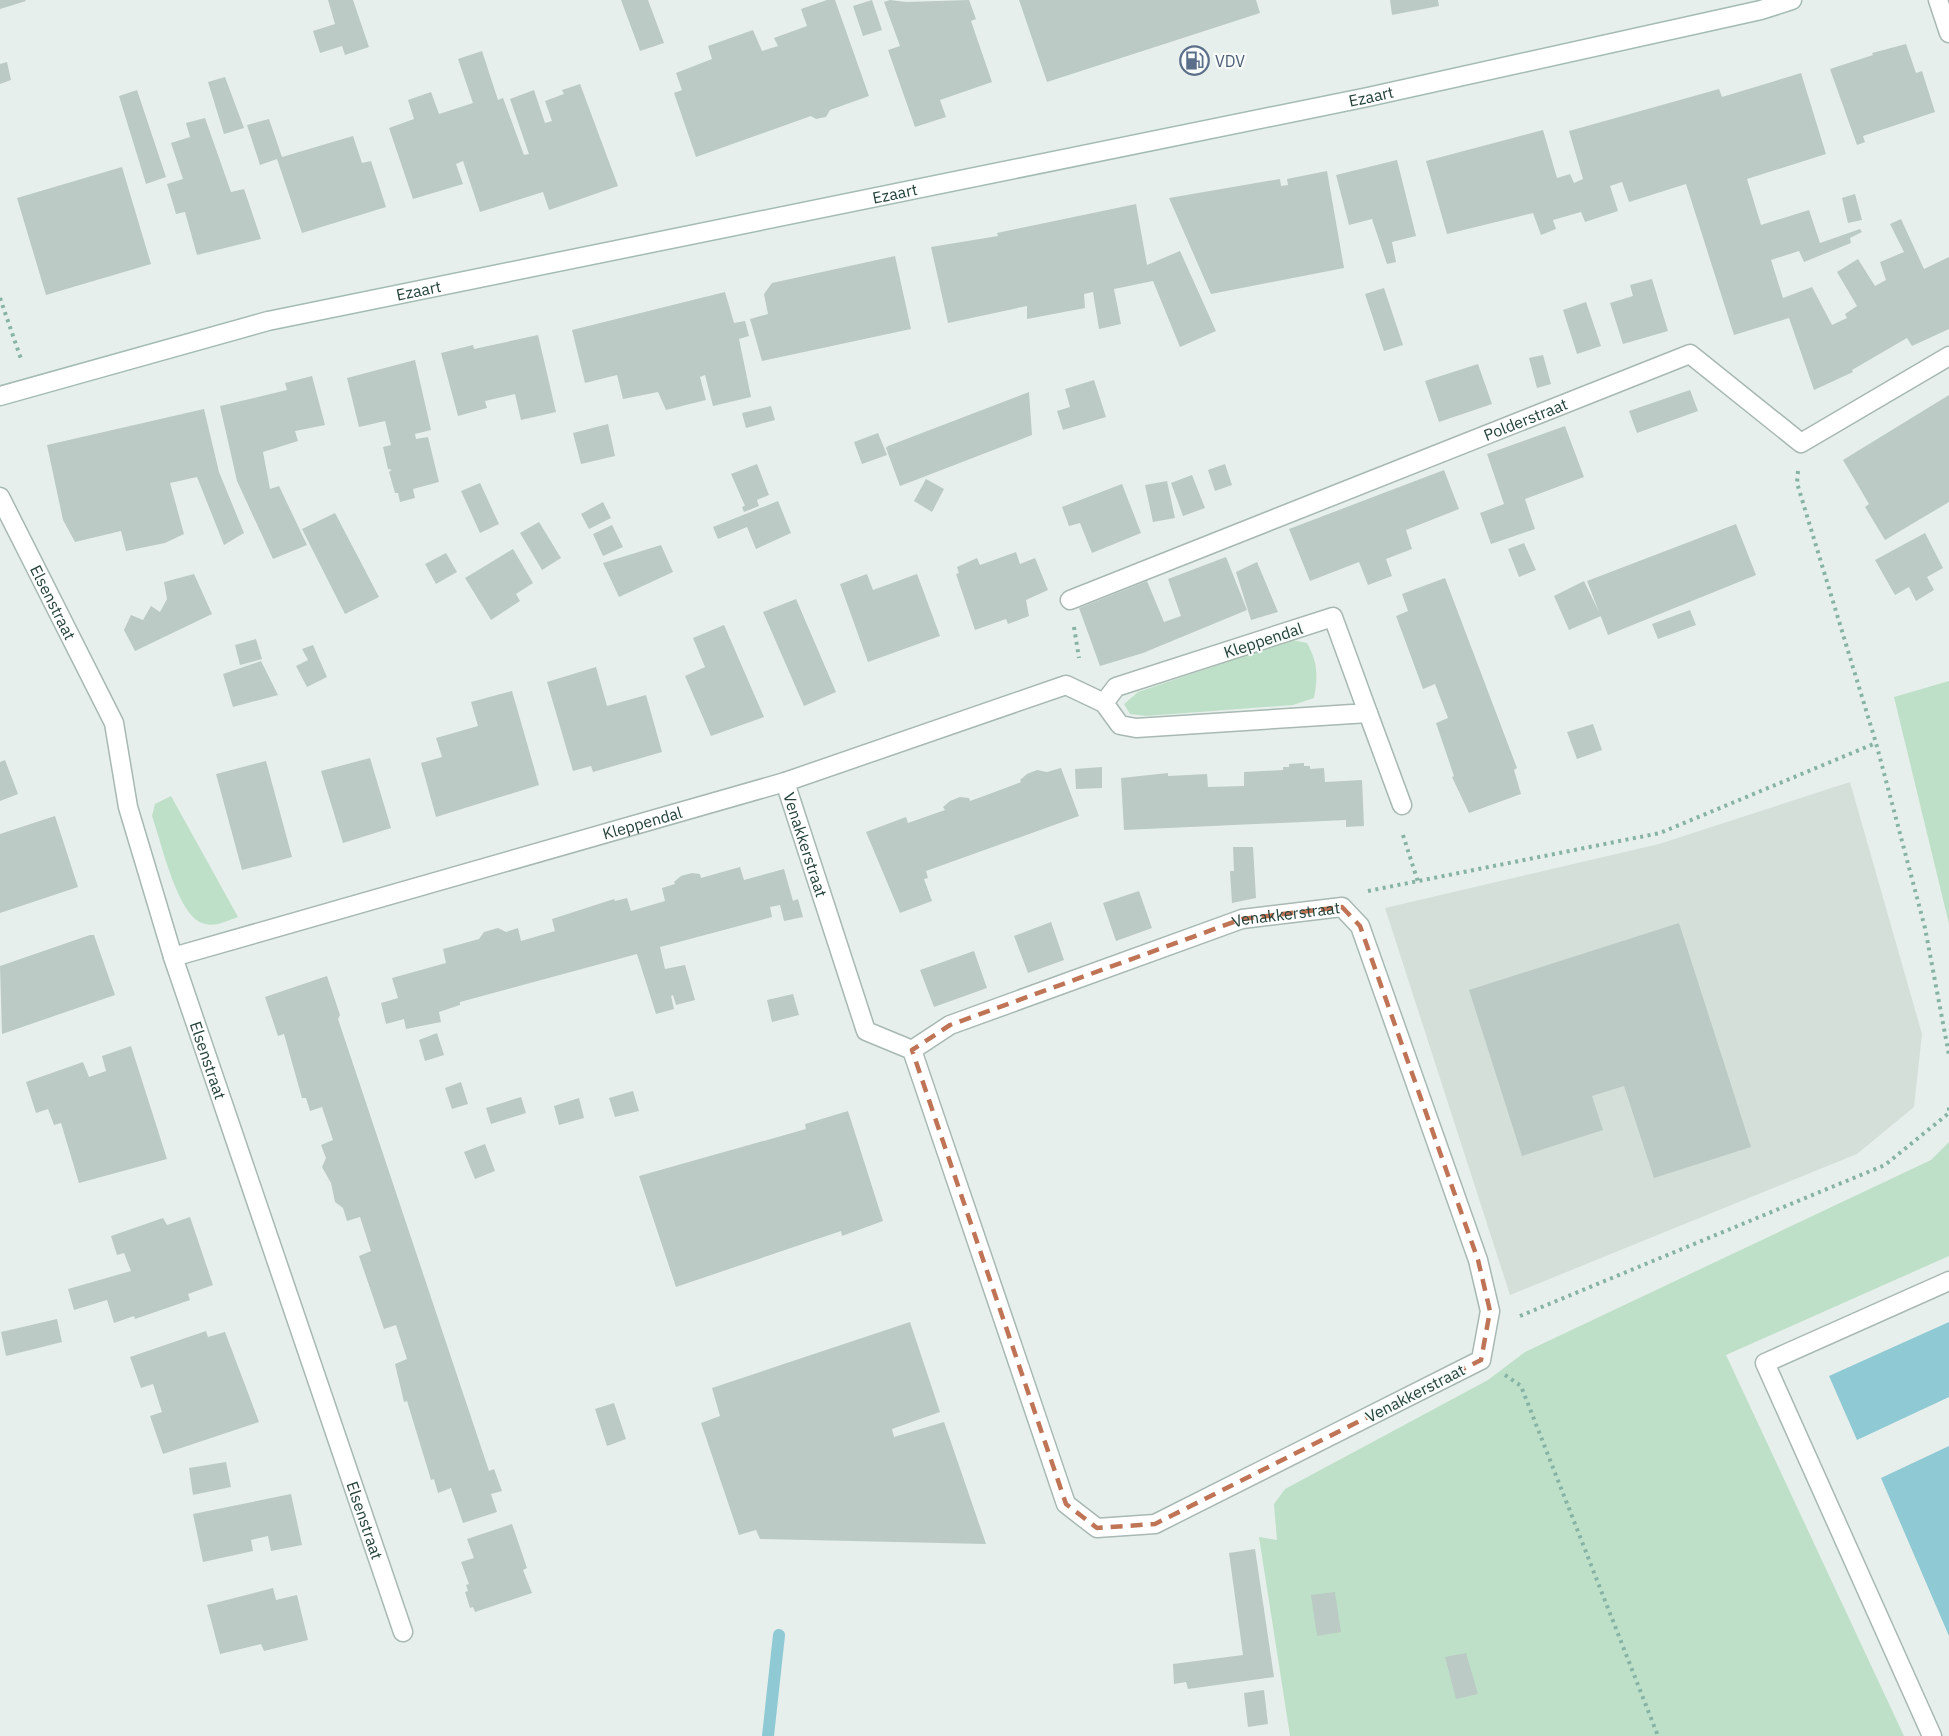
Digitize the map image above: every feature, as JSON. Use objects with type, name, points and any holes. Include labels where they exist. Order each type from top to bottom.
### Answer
[{"type":"street","name":"Ezaart","points":[[0,396],[268,321],[1368,97],[1761,10],[1792,0]]},
{"type":"street","points":[[1938,0],[1949,33]]},
{"type":"street","name":"Polderstraat","points":[[1070,600],[1690,354],[1801,442]]},
{"type":"street","points":[[1801,442],[1949,356]]},
{"type":"street","name":"Elsenstraat","points":[[0,497],[114,723],[128,807],[173,957],[402,1632]]},
{"type":"street","name":"Kleppendal","points":[[1104,703],[1116,687],[1333,617],[1402,805]]},
{"type":"street","name":"Kleppendal","points":[[173,957],[785,782],[1066,685],[1085,696],[1104,703],[1120,725],[1136,728],[1368,713]]},
{"type":"street","name":"Venakkerstraat","points":[[785,782],[866,1031],[912,1050],[1066,1504],[1097,1528],[1155,1524],[1481,1360],[1490,1311],[1478,1260],[1360,926],[1342,907],[1242,919],[950,1025],[912,1050]]},
{"type":"street","points":[[1932,1736],[1765,1363],[1949,1281]]},
{"type":"path","points":[[0,298],[30,386]]},
{"type":"path","points":[[1801,442],[1797,483],[1876,743],[1925,928],[1949,1055]]},
{"type":"path","points":[[1070,600],[1085,696]]},
{"type":"path","points":[[1342,907],[1364,892],[1660,833],[1876,743]]},
{"type":"path","points":[[1402,805],[1401,829],[1418,882]]},
{"type":"path","points":[[1490,1311],[1517,1317],[1885,1165],[1948,1113],[1949,1104]]},
{"type":"path","points":[[1481,1360],[1521,1386],[1658,1736]]},
{"type":"highlighted area","points":[[1342,907],[1360,926],[1478,1260],[1490,1311],[1481,1360],[1155,1524],[1097,1528],[1066,1504],[912,1050],[950,1025],[1242,919]]},
{"type":"shaded area","points":[[1850,782],[1922,1034],[1914,1107],[1857,1154],[1510,1295],[1385,908],[1659,844]]},
{"type":"green space","points":[[1292,640],[1307,643],[1313,657],[1316,676],[1314,698],[1293,705],[1146,716],[1130,714],[1124,704],[1138,692]]},
{"type":"green space","points":[[1949,681],[1949,924],[1894,697]]},
{"type":"green space","points":[[171,796],[238,917],[211,925],[202,923],[193,917],[185,906],[171,876],[152,816],[155,804]]},
{"type":"green space","points":[[1949,1142],[1949,1256],[1726,1355],[1904,1736],[1290,1736],[1259,1537],[1277,1540],[1274,1504],[1285,1489],[1488,1380],[1525,1352],[1931,1160]]},
{"type":"water","points":[[1949,1322],[1949,1397],[1857,1440],[1829,1376]]},
{"type":"water","points":[[1949,1446],[1949,1636],[1881,1478]]},
{"type":"building","points":[[0,0],[25,0],[26,1],[0,9]]},
{"type":"building","points":[[328,0],[353,0],[369,47],[345,55],[342,46],[320,53],[313,31],[335,24]]},
{"type":"building","points":[[621,0],[648,0],[664,43],[640,51]]},
{"type":"building","points":[[827,0],[835,0],[869,96],[830,110],[826,117],[816,119],[811,116],[696,157],[674,93],[682,90],[676,73],[712,59],[708,46],[753,30],[762,51],[778,46],[774,38],[807,26],[801,9]]},
{"type":"building","points":[[872,0],[882,30],[863,36],[853,6]]},
{"type":"building","points":[[890,0],[906,2],[969,0],[976,19],[971,21],[992,82],[940,100],[946,117],[915,127],[888,50],[900,46],[884,2]]},
{"type":"building","points":[[1019,0],[1256,0],[1260,13],[1047,82]]},
{"type":"building","points":[[1390,0],[1438,0],[1439,6],[1392,15]]},
{"type":"building","points":[[1906,44],[1916,73],[1922,71],[1935,112],[1863,136],[1865,142],[1857,145],[1830,69],[1873,55],[1872,53]]},
{"type":"building","points":[[482,51],[498,100],[503,98],[524,155],[529,154],[510,99],[534,90],[545,123],[552,121],[545,101],[564,94],[562,90],[580,84],[618,186],[549,210],[543,192],[480,212],[463,161],[456,164],[463,184],[413,199],[389,128],[414,119],[408,100],[431,92],[439,114],[473,103],[458,59]]},
{"type":"building","points":[[7,62],[11,80],[0,84],[0,64]]},
{"type":"building","points":[[1801,73],[1826,154],[1747,179],[1761,225],[1809,210],[1820,243],[1860,229],[1862,232],[1850,238],[1851,243],[1804,262],[1799,251],[1771,260],[1783,298],[1812,287],[1832,325],[1847,318],[1845,314],[1857,306],[1837,272],[1858,259],[1875,286],[1886,280],[1880,262],[1904,252],[1890,224],[1901,219],[1924,269],[1949,257],[1949,329],[1912,346],[1907,338],[1852,370],[1853,372],[1814,390],[1789,318],[1734,335],[1686,184],[1629,202],[1622,182],[1610,186],[1618,211],[1585,222],[1581,212],[1553,220],[1556,229],[1541,235],[1533,213],[1447,234],[1426,161],[1543,130],[1557,178],[1570,174],[1574,183],[1583,179],[1569,131],[1719,89],[1722,97]]},
{"type":"building","points":[[225,77],[244,128],[224,134],[208,82]]},
{"type":"building","points":[[137,90],[166,177],[146,184],[119,96]]},
{"type":"building","points":[[205,118],[231,192],[244,189],[261,239],[197,255],[185,212],[176,214],[167,184],[183,179],[171,143],[190,137],[186,123]]},
{"type":"building","points":[[269,119],[282,157],[353,136],[362,163],[371,161],[386,207],[302,233],[277,159],[260,165],[247,125]]},
{"type":"building","points":[[1397,160],[1416,236],[1392,242],[1396,262],[1387,264],[1372,219],[1349,225],[1336,175]]},
{"type":"building","points":[[122,167],[151,264],[46,295],[17,198]]},
{"type":"building","points":[[1327,171],[1344,268],[1211,294],[1169,198],[1280,179],[1281,186],[1288,185],[1287,179]]},
{"type":"building","points":[[1855,194],[1862,220],[1848,223],[1842,198]]},
{"type":"building","points":[[1136,204],[1147,265],[1180,251],[1216,331],[1180,347],[1153,281],[1114,289],[1121,324],[1099,329],[1093,292],[1084,294],[1085,308],[1027,319],[1027,306],[948,323],[931,247],[998,236],[997,233]]},
{"type":"building","points":[[895,256],[911,329],[762,361],[750,319],[768,314],[764,294],[772,283]]},
{"type":"building","points":[[1652,279],[1668,331],[1623,344],[1610,303],[1633,296],[1630,285]]},
{"type":"building","points":[[1384,288],[1403,345],[1384,351],[1365,294]]},
{"type":"building","points":[[725,292],[734,323],[745,321],[749,336],[739,339],[751,397],[713,406],[705,375],[700,377],[706,400],[666,410],[658,392],[623,399],[617,375],[585,383],[572,330]]},
{"type":"building","points":[[1586,302],[1601,346],[1577,354],[1563,310]]},
{"type":"building","points":[[538,335],[556,412],[521,420],[515,394],[485,401],[487,408],[458,416],[441,353],[473,345],[474,349]]},
{"type":"building","points":[[1543,355],[1551,384],[1537,388],[1529,358]]},
{"type":"building","points":[[415,360],[431,430],[415,434],[416,439],[428,437],[439,482],[413,489],[415,498],[400,502],[398,493],[395,493],[389,472],[392,470],[388,469],[383,447],[391,445],[385,421],[359,427],[347,378]]},
{"type":"building","points":[[1478,364],[1492,404],[1439,422],[1425,381]]},
{"type":"building","points":[[312,376],[325,425],[295,431],[298,441],[263,452],[270,489],[279,486],[307,545],[273,559],[237,481],[220,406],[287,390],[285,383]]},
{"type":"building","points":[[1094,380],[1106,417],[1063,430],[1057,411],[1070,407],[1065,389]]},
{"type":"building","points":[[1690,390],[1698,411],[1637,433],[1629,411]]},
{"type":"building","points":[[1029,392],[1032,435],[900,486],[886,448],[888,446]]},
{"type":"building","points":[[1949,395],[1949,502],[1885,540],[1865,507],[1869,504],[1843,460]]},
{"type":"building","points":[[771,406],[775,420],[746,428],[742,413]]},
{"type":"building","points":[[204,409],[219,472],[244,533],[224,545],[197,477],[170,483],[184,534],[165,543],[126,551],[121,531],[75,542],[63,520],[47,445]]},
{"type":"building","points":[[608,424],[615,456],[581,464],[573,433]]},
{"type":"building","points":[[1565,426],[1584,477],[1525,499],[1535,529],[1491,544],[1480,513],[1504,504],[1487,454]]},
{"type":"building","points":[[878,433],[887,455],[862,464],[854,442]]},
{"type":"building","points":[[757,464],[769,495],[757,500],[759,506],[744,512],[742,507],[745,506],[731,474]]},
{"type":"building","points":[[1225,464],[1232,485],[1215,491],[1208,470]]},
{"type":"building","points":[[1444,470],[1459,509],[1406,530],[1412,549],[1386,559],[1392,576],[1368,585],[1359,562],[1310,581],[1289,529]]},
{"type":"building","points":[[1192,475],[1205,508],[1183,516],[1171,483]]},
{"type":"building","points":[[926,479],[944,489],[932,512],[914,501]]},
{"type":"building","points":[[1167,481],[1175,518],[1153,522],[1145,485]]},
{"type":"building","points":[[480,483],[499,524],[480,533],[461,491]]},
{"type":"building","points":[[1122,484],[1141,533],[1092,553],[1080,523],[1069,526],[1062,507]]},
{"type":"building","points":[[778,501],[791,533],[756,549],[747,527],[718,539],[713,527]]},
{"type":"building","points":[[603,502],[611,518],[589,529],[581,514]]},
{"type":"building","points":[[335,513],[379,597],[345,614],[302,529]]},
{"type":"building","points":[[539,522],[561,558],[542,570],[520,533]]},
{"type":"building","points":[[1736,524],[1756,575],[1608,635],[1587,581]]},
{"type":"building","points":[[612,525],[623,547],[603,556],[593,534]]},
{"type":"building","points":[[1925,533],[1943,568],[1927,577],[1934,590],[1916,601],[1909,587],[1895,595],[1875,560]]},
{"type":"building","points":[[1524,543],[1536,570],[1519,577],[1508,549]]},
{"type":"building","points":[[661,545],[673,572],[619,597],[603,563]]},
{"type":"building","points":[[513,549],[533,583],[516,594],[520,601],[491,620],[465,578]]},
{"type":"building","points":[[1016,552],[1020,564],[1035,558],[1048,590],[1026,600],[1029,616],[1008,624],[1006,619],[975,630],[956,574],[959,573],[957,567],[977,558],[980,565]]},
{"type":"building","points":[[446,553],[457,572],[436,584],[425,564]]},
{"type":"building","points":[[1226,557],[1247,610],[1143,653],[1100,666],[1079,608],[1147,581],[1164,622],[1181,616],[1168,579]]},
{"type":"building","points":[[1257,562],[1278,612],[1251,620],[1236,572]]},
{"type":"building","points":[[194,574],[212,614],[135,651],[124,630],[131,615],[143,620],[151,606],[160,612],[167,599],[164,582]]},
{"type":"building","points":[[867,574],[873,590],[917,574],[940,636],[868,662],[840,584]]},
{"type":"building","points":[[1445,578],[1517,768],[1514,770],[1521,794],[1469,813],[1452,777],[1454,776],[1436,723],[1448,718],[1435,684],[1423,689],[1396,616],[1408,611],[1402,594]]},
{"type":"building","points":[[1584,581],[1601,616],[1569,630],[1554,596]]},
{"type":"building","points":[[796,599],[836,692],[804,706],[763,612]]},
{"type":"building","points":[[1690,610],[1696,625],[1658,639],[1652,624]]},
{"type":"building","points":[[724,625],[764,717],[711,736],[685,676],[705,667],[693,638]]},
{"type":"building","points":[[256,639],[262,659],[240,665],[235,645]]},
{"type":"building","points":[[313,645],[327,677],[307,687],[296,666],[308,660],[302,649]]},
{"type":"building","points":[[261,661],[278,695],[233,707],[223,674]]},
{"type":"building","points":[[596,667],[607,706],[646,695],[662,752],[593,772],[591,766],[573,771],[547,682]]},
{"type":"building","points":[[512,691],[539,785],[436,817],[421,763],[442,757],[436,738],[478,726],[471,702]]},
{"type":"building","points":[[1593,724],[1602,750],[1577,759],[1567,732]]},
{"type":"building","points":[[370,758],[391,828],[343,843],[321,771]]},
{"type":"building","points":[[5,760],[18,794],[0,801],[0,762]]},
{"type":"building","points":[[266,761],[292,857],[242,870],[216,774]]},
{"type":"building","points":[[1304,763],[1304,766],[1310,766],[1310,769],[1324,768],[1325,782],[1362,780],[1364,826],[1346,827],[1346,820],[1124,830],[1121,778],[1168,773],[1168,776],[1207,774],[1208,787],[1244,786],[1244,772],[1283,770],[1283,767],[1289,767],[1289,764]]},
{"type":"building","points":[[1102,767],[1102,788],[1076,789],[1075,769]]},
{"type":"building","points":[[1061,768],[1079,816],[926,871],[928,878],[924,879],[932,901],[900,913],[866,832],[906,817],[908,823],[945,810],[943,807],[960,797],[969,798],[970,801],[984,796],[1021,782],[1020,780],[1027,774],[1037,770],[1047,772]]},
{"type":"building","points":[[55,816],[78,887],[0,913],[0,834]]},
{"type":"building","points":[[1233,847],[1253,847],[1256,898],[1232,903],[1230,871],[1234,871]]},
{"type":"building","points":[[740,867],[744,880],[784,869],[793,901],[798,899],[803,917],[784,921],[780,905],[770,907],[772,917],[660,947],[665,969],[685,965],[695,1000],[676,1005],[673,995],[671,996],[674,1009],[656,1014],[637,954],[460,1002],[460,1005],[439,1012],[441,1022],[406,1029],[404,1019],[386,1024],[381,1003],[398,998],[392,978],[446,963],[443,949],[479,939],[484,932],[498,928],[506,932],[518,928],[521,941],[555,931],[552,919],[614,899],[615,901],[627,898],[631,911],[665,901],[662,888],[675,884],[674,882],[681,876],[692,873],[700,874],[701,878]]},
{"type":"building","points":[[1139,891],[1152,928],[1116,941],[1103,903]]},
{"type":"building","points":[[1051,922],[1064,960],[1028,973],[1014,936]]},
{"type":"building","points":[[1679,923],[1751,1147],[1654,1178],[1624,1086],[1592,1096],[1603,1130],[1522,1156],[1469,990]]},
{"type":"building","points":[[94,935],[115,995],[2,1034],[0,966]]},
{"type":"building","points":[[974,951],[987,988],[934,1007],[920,970]]},
{"type":"building","points":[[327,976],[340,1015],[338,1019],[489,1471],[494,1469],[502,1491],[491,1494],[497,1512],[463,1523],[451,1488],[438,1493],[434,1479],[431,1480],[407,1401],[404,1402],[395,1364],[407,1359],[396,1325],[384,1329],[359,1256],[371,1251],[360,1217],[347,1221],[343,1208],[335,1202],[331,1183],[322,1167],[326,1158],[321,1145],[333,1140],[322,1107],[310,1111],[306,1098],[302,1098],[284,1034],[278,1036],[265,997]]},
{"type":"building","points":[[793,994],[799,1015],[772,1022],[767,1000]]},
{"type":"building","points":[[437,1033],[444,1055],[425,1061],[419,1040]]},
{"type":"building","points":[[131,1046],[167,1159],[79,1183],[61,1123],[54,1125],[48,1109],[36,1113],[26,1082],[83,1062],[89,1077],[106,1071],[102,1056]]},
{"type":"building","points":[[461,1082],[468,1104],[452,1109],[445,1088]]},
{"type":"building","points":[[633,1091],[639,1111],[615,1117],[609,1098]]},
{"type":"building","points":[[521,1097],[526,1113],[491,1124],[486,1108]]},
{"type":"building","points":[[579,1098],[584,1118],[559,1125],[554,1106]]},
{"type":"building","points":[[848,1111],[883,1221],[842,1236],[841,1231],[676,1287],[639,1176],[806,1129],[805,1124]]},
{"type":"building","points":[[485,1144],[495,1171],[475,1179],[464,1152]]},
{"type":"building","points":[[190,1217],[213,1285],[188,1294],[190,1300],[135,1319],[134,1316],[114,1323],[107,1300],[74,1310],[68,1289],[131,1271],[124,1253],[117,1255],[111,1236],[163,1218],[167,1225]]},
{"type":"building","points":[[57,1319],[62,1342],[6,1356],[1,1332]]},
{"type":"building","points":[[910,1322],[940,1412],[892,1429],[894,1437],[944,1422],[986,1544],[760,1539],[756,1530],[739,1535],[701,1423],[720,1416],[712,1388]]},
{"type":"building","points":[[206,1331],[208,1337],[225,1332],[259,1422],[163,1454],[150,1416],[162,1412],[153,1384],[141,1388],[130,1357]]},
{"type":"building","points":[[614,1403],[626,1439],[607,1446],[595,1409]]},
{"type":"building","points":[[226,1462],[231,1487],[193,1495],[189,1468]]},
{"type":"building","points":[[291,1494],[302,1545],[271,1551],[268,1536],[251,1540],[253,1551],[203,1562],[193,1514]]},
{"type":"building","points":[[512,1524],[527,1568],[523,1570],[532,1593],[475,1612],[473,1607],[470,1608],[465,1592],[468,1591],[466,1585],[469,1584],[461,1562],[474,1558],[467,1539]]},
{"type":"building","points":[[1255,1549],[1274,1677],[1188,1689],[1186,1682],[1174,1684],[1173,1664],[1243,1655],[1229,1553]]},
{"type":"building","points":[[273,1588],[276,1600],[297,1595],[308,1640],[264,1651],[261,1644],[220,1654],[207,1605]]},
{"type":"building","points":[[1335,1592],[1341,1632],[1317,1636],[1311,1595]]},
{"type":"building","points":[[1466,1653],[1478,1694],[1456,1699],[1445,1657]]},
{"type":"building","points":[[1264,1690],[1268,1724],[1248,1727],[1244,1693]]},
{"type":"waterway","points":[[768,1736],[779,1635]]},
{"type":"place","name":"VDV","points":[[1194,61]]}]
